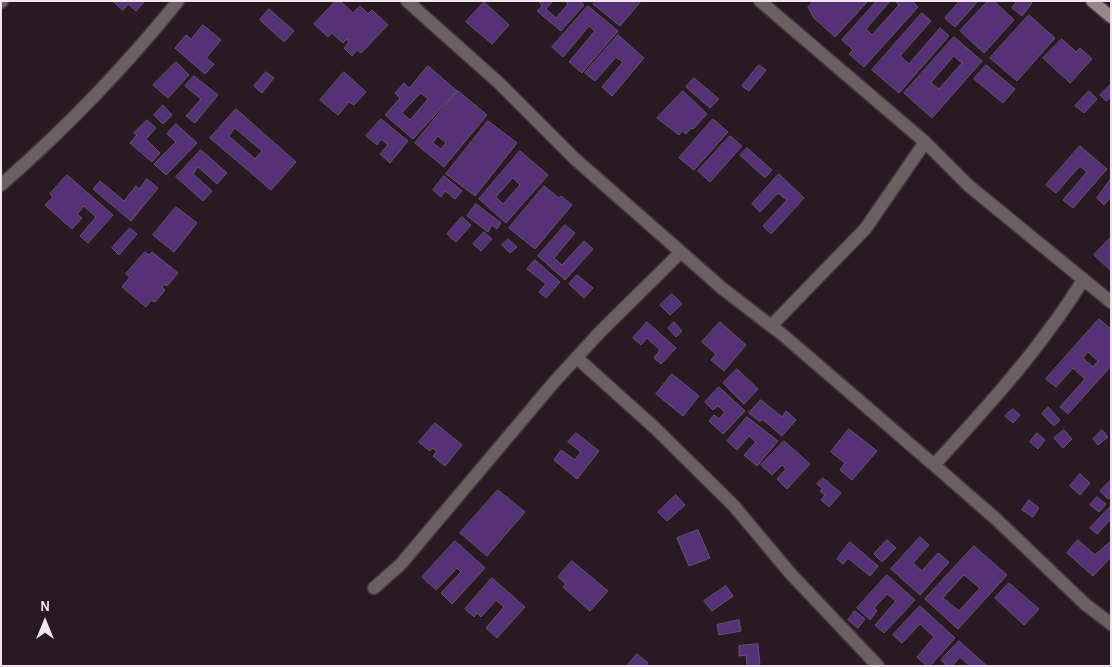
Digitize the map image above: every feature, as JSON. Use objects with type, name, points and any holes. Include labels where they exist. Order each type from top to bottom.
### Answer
[{"type":"main road","points":[[1092,1],[1111,17]]},
{"type":"street","points":[[1,185],[34,158],[76,115],[149,37],[178,1]]},
{"type":"street","points":[[406,1],[499,83],[575,159],[722,289],[771,326],[934,465],[1111,624]]},
{"type":"street","points":[[760,1],[926,142],[969,186],[1111,302]]},
{"type":"street","points":[[771,326],[866,228],[926,142]]},
{"type":"street","points":[[374,588],[401,564],[577,358],[681,252]]},
{"type":"street","points":[[934,465],[1008,385],[1060,318],[1083,280]]},
{"type":"street","points":[[577,358],[655,428],[734,506],[790,573],[878,666]]},
{"type":"building","points":[[113,1],[145,1],[136,11],[128,4],[123,10]]},
{"type":"building","points":[[336,1],[340,1],[353,13],[360,6],[368,14],[372,10],[388,25],[361,53],[357,50],[352,56],[344,48],[349,42],[347,39],[343,43],[332,33],[328,37],[314,24]]},
{"type":"building","points":[[539,1],[553,1],[546,9],[556,18],[568,4],[565,1],[579,1],[584,5],[561,31],[537,11],[542,6]]},
{"type":"building","points":[[596,1],[641,1],[620,26],[593,4]]},
{"type":"building","points":[[814,1],[868,1],[835,37],[814,18],[808,7]]},
{"type":"building","points":[[877,1],[890,1],[866,29],[872,35],[899,5],[895,1],[912,1],[918,7],[864,67],[849,54],[853,50],[842,40]]},
{"type":"building","points":[[960,1],[978,1],[955,27],[945,18]]},
{"type":"building","points":[[988,1],[994,1],[1014,20],[984,53],[960,31]]},
{"type":"building","points":[[1017,1],[1030,1],[1032,3],[1022,16],[1012,8]]},
{"type":"building","points":[[484,2],[509,25],[492,44],[466,22]]},
{"type":"building","points":[[588,6],[618,31],[582,73],[569,62],[595,31],[589,26],[563,57],[552,47]]},
{"type":"building","points":[[269,9],[294,31],[284,42],[260,20]]},
{"type":"building","points":[[922,13],[931,21],[900,56],[909,64],[940,28],[949,36],[899,93],[872,70]]},
{"type":"building","points":[[1029,15],[1055,38],[1017,81],[990,58]]},
{"type":"building","points":[[203,25],[221,40],[206,58],[214,64],[205,74],[175,48],[186,35],[191,39]]},
{"type":"building","points":[[618,35],[644,58],[612,96],[602,87],[623,62],[616,57],[595,81],[585,73]]},
{"type":"building","points":[[954,37],[982,61],[932,118],[904,93]],"holes":[[[954,56],[962,63],[939,89],[931,83]]]},
{"type":"building","points":[[1062,39],[1076,52],[1080,48],[1092,59],[1070,83],[1043,58]]},
{"type":"building","points":[[176,62],[189,75],[168,98],[153,85]]},
{"type":"building","points":[[759,65],[766,70],[749,91],[742,86]]},
{"type":"building","points":[[986,65],[1015,89],[1003,103],[974,79]]},
{"type":"building","points":[[428,66],[457,91],[413,139],[385,115],[400,98],[395,93],[404,83],[409,88]],"holes":[[[421,93],[428,99],[410,120],[402,113]]]},
{"type":"building","points":[[266,72],[274,78],[262,93],[254,86]]},
{"type":"building","points":[[344,72],[366,92],[354,105],[349,102],[338,115],[320,100]]},
{"type":"building","points":[[194,76],[218,95],[195,123],[186,116],[201,99],[185,86]]},
{"type":"building","points":[[694,78],[719,99],[710,108],[686,87]]},
{"type":"building","points":[[1111,84],[1111,97],[1106,101],[1100,95]]},
{"type":"building","points":[[458,91],[487,115],[444,167],[415,143]],"holes":[[[438,136],[446,143],[441,149],[433,143]]]},
{"type":"building","points":[[683,91],[707,114],[693,129],[691,128],[686,134],[682,131],[679,135],[657,118]]},
{"type":"building","points":[[1089,91],[1097,99],[1084,113],[1075,106]]},
{"type":"building","points":[[163,105],[172,115],[163,124],[154,115]]},
{"type":"building","points":[[236,109],[296,162],[271,190],[210,138]],"holes":[[[235,128],[262,151],[255,159],[229,136]]]},
{"type":"building","points":[[381,119],[408,141],[390,163],[380,154],[388,145],[381,139],[377,145],[366,136]]},
{"type":"building","points":[[713,119],[728,132],[694,170],[679,158]]},
{"type":"building","points":[[147,120],[156,128],[146,139],[160,153],[152,162],[130,143],[137,135],[134,133]]},
{"type":"building","points":[[488,121],[517,143],[475,196],[446,174]]},
{"type":"building","points":[[176,124],[197,143],[166,175],[154,164],[176,142],[167,134]]},
{"type":"building","points":[[730,136],[742,146],[710,182],[698,171]]},
{"type":"building","points":[[1080,146],[1107,169],[1073,208],[1063,200],[1087,172],[1080,166],[1056,193],[1046,185]]},
{"type":"building","points":[[747,148],[772,170],[765,178],[740,155]]},
{"type":"building","points":[[201,150],[227,173],[217,184],[198,167],[193,174],[212,191],[203,201],[176,177]]},
{"type":"building","points":[[520,151],[548,175],[506,223],[479,199]],"holes":[[[513,178],[520,185],[503,204],[496,197]]]},
{"type":"building","points":[[779,174],[804,198],[771,234],[763,226],[787,200],[778,193],[760,212],[752,204]]},
{"type":"building","points":[[67,175],[113,215],[88,243],[80,236],[96,217],[84,206],[77,214],[82,218],[72,229],[45,205],[53,197],[50,194]]},
{"type":"building","points":[[444,176],[462,191],[455,199],[445,191],[441,197],[433,190]]},
{"type":"building","points":[[147,179],[158,188],[131,221],[93,189],[100,181],[124,201],[136,186],[139,189]]},
{"type":"building","points":[[1111,179],[1111,197],[1104,205],[1097,198]]},
{"type":"building","points":[[544,186],[559,198],[561,196],[572,205],[535,249],[509,228]]},
{"type":"building","points":[[476,204],[501,223],[497,229],[492,225],[488,232],[467,216]]},
{"type":"building","points":[[176,207],[197,223],[174,252],[153,235]]},
{"type":"building","points":[[462,217],[471,225],[456,242],[447,234]]},
{"type":"building","points":[[565,225],[575,233],[554,258],[562,265],[584,241],[593,249],[565,280],[538,256]]},
{"type":"building","points":[[130,228],[137,234],[119,255],[112,248]]},
{"type":"building","points":[[484,232],[492,239],[481,251],[473,244]]},
{"type":"building","points":[[1111,237],[1111,271],[1094,255]]},
{"type":"building","points":[[508,239],[517,247],[510,253],[502,245]]},
{"type":"building","points":[[145,252],[149,255],[152,252],[178,273],[167,286],[165,284],[162,287],[165,290],[155,302],[151,300],[146,307],[122,287],[130,277],[126,274]]},
{"type":"building","points":[[535,260],[560,282],[546,298],[539,292],[546,284],[527,269]]},
{"type":"building","points":[[577,275],[593,288],[584,298],[569,284]]},
{"type":"building","points":[[672,294],[682,304],[670,315],[660,305]]},
{"type":"building","points":[[1099,319],[1111,329],[1111,366],[1068,414],[1060,407],[1085,379],[1073,368],[1056,387],[1046,379]],"holes":[[[1088,352],[1098,361],[1093,367],[1083,358]]]},
{"type":"building","points":[[647,322],[676,348],[661,364],[654,358],[660,350],[647,338],[641,345],[633,338]]},
{"type":"building","points":[[674,322],[682,331],[676,337],[668,328]]},
{"type":"building","points":[[720,322],[746,345],[724,371],[711,360],[716,354],[702,342]]},
{"type":"building","points":[[737,369],[758,389],[744,404],[723,383]]},
{"type":"building","points":[[672,374],[699,396],[683,416],[656,394]]},
{"type":"building","points":[[719,387],[745,411],[723,434],[709,421],[714,415],[719,419],[725,412],[718,406],[713,410],[705,402]]},
{"type":"building","points":[[761,400],[782,417],[786,411],[796,420],[782,436],[762,419],[760,422],[749,413]]},
{"type":"building","points":[[1048,407],[1060,420],[1054,426],[1042,414]]},
{"type":"building","points":[[1013,409],[1020,415],[1013,423],[1005,416]]},
{"type":"building","points":[[747,417],[778,441],[757,466],[744,455],[756,442],[749,436],[737,450],[727,441]]},
{"type":"building","points":[[435,423],[462,445],[445,466],[433,456],[437,451],[432,448],[430,451],[419,442]]},
{"type":"building","points":[[849,429],[877,451],[852,480],[840,470],[845,463],[831,452]]},
{"type":"building","points":[[1064,430],[1072,439],[1063,448],[1054,438]]},
{"type":"building","points":[[1102,430],[1108,437],[1098,445],[1093,439]]},
{"type":"building","points":[[576,433],[599,451],[577,479],[554,460],[561,450],[575,460],[581,452],[568,442]]},
{"type":"building","points":[[1037,433],[1045,440],[1038,449],[1030,442]]},
{"type":"building","points":[[784,441],[810,464],[787,489],[777,479],[786,469],[782,465],[772,475],[761,465]]},
{"type":"building","points":[[1080,474],[1090,483],[1080,495],[1070,486]]},
{"type":"building","points":[[823,478],[841,493],[829,507],[821,500],[825,495],[820,491],[823,489],[817,484]]},
{"type":"building","points":[[1111,480],[1111,497],[1108,499],[1100,491]]},
{"type":"building","points":[[498,490],[525,512],[487,556],[460,533]]},
{"type":"building","points":[[676,495],[685,505],[667,521],[658,512]]},
{"type":"building","points":[[1097,497],[1106,504],[1099,512],[1090,505]]},
{"type":"building","points":[[1029,500],[1039,508],[1033,517],[1022,510]]},
{"type":"building","points":[[1111,506],[1111,519],[1097,534],[1090,528]]},
{"type":"building","points":[[698,530],[710,558],[689,566],[677,538]]},
{"type":"building","points":[[920,537],[929,545],[913,563],[922,571],[938,553],[949,562],[920,595],[891,569]]},
{"type":"building","points":[[887,540],[896,548],[882,562],[874,554]]},
{"type":"building","points":[[1078,540],[1095,555],[1111,541],[1111,557],[1093,576],[1067,553]]},
{"type":"building","points":[[455,541],[485,568],[452,604],[441,593],[461,572],[457,568],[436,590],[422,577]]},
{"type":"building","points":[[850,542],[878,566],[870,576],[848,558],[843,564],[837,559]]},
{"type":"building","points":[[974,546],[1007,575],[958,629],[925,599]],"holes":[[[964,575],[980,588],[959,611],[943,598]]]},
{"type":"building","points":[[572,561],[608,591],[590,611],[563,587],[566,584],[558,577]]},
{"type":"building","points":[[887,575],[915,600],[884,633],[875,625],[896,601],[887,594],[874,608],[877,611],[870,620],[857,608]]},
{"type":"building","points":[[492,578],[525,607],[497,638],[486,628],[504,607],[496,600],[481,617],[477,613],[474,617],[465,609]]},
{"type":"building","points":[[1009,583],[1039,609],[1024,625],[995,598]]},
{"type":"building","points":[[726,586],[733,596],[712,611],[704,601]]},
{"type":"building","points":[[920,606],[955,638],[930,666],[927,666],[917,657],[934,637],[920,624],[902,643],[893,635]]},
{"type":"building","points":[[855,611],[865,619],[858,628],[848,620]]},
{"type":"building","points":[[739,620],[741,631],[719,635],[717,625]]},
{"type":"building","points":[[959,641],[987,666],[970,666],[960,657],[952,666],[947,666],[941,660]]},
{"type":"building","points":[[758,644],[760,666],[747,666],[746,655],[739,656],[739,646]]},
{"type":"building","points":[[637,654],[648,663],[646,666],[627,666]]}]
